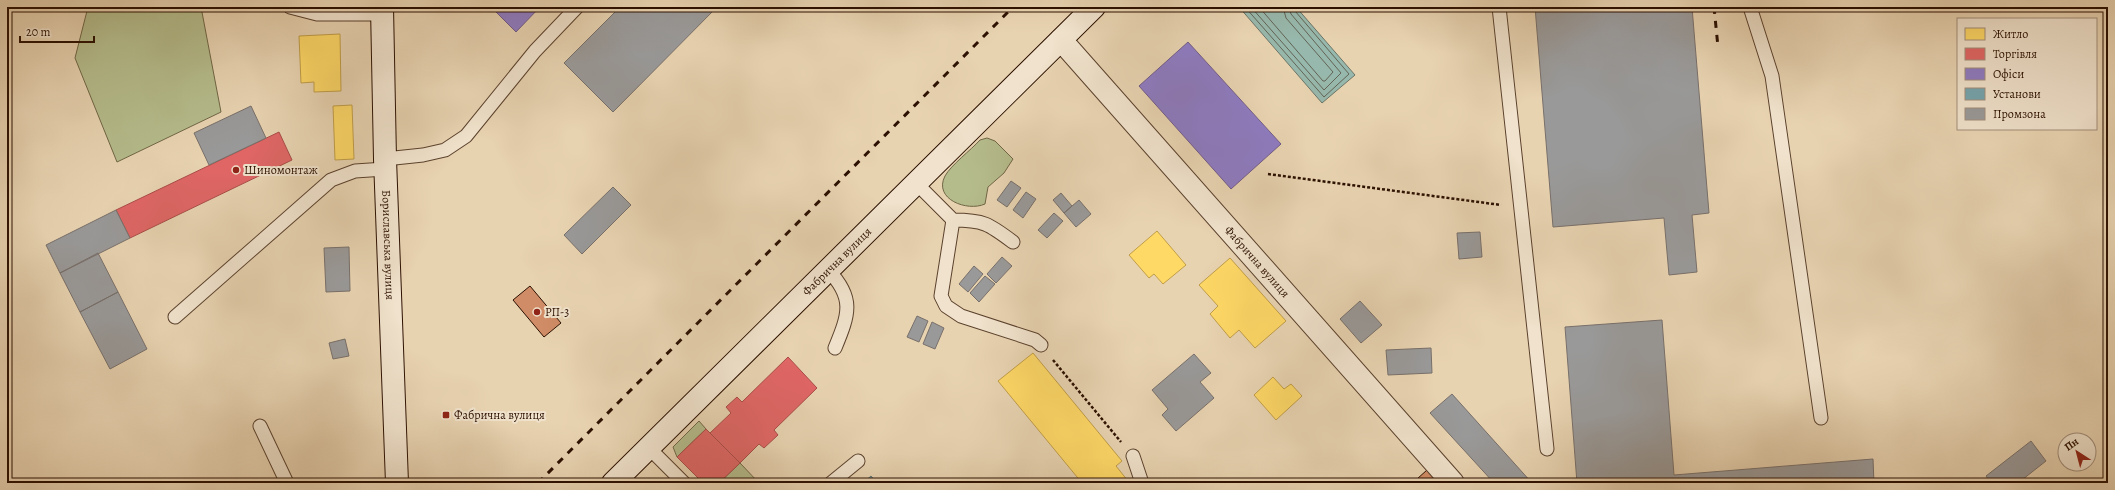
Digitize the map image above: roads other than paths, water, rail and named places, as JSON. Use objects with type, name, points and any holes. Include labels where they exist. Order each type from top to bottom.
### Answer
[{"type":"street","name":"Фабрична вулиця","points":[[613,483],[915,182],[1094,7]]},
{"type":"street","name":"Бориславська вулиця","points":[[382,10],[385,164],[397,483]]},
{"type":"street","name":"Фабрична вулиця","points":[[1061,40],[1453,483]]},
{"type":"lane","points":[[290,7],[294,10],[317,14],[382,10]]},
{"type":"lane","points":[[175,317],[331,180],[355,171],[445,150],[466,136],[535,51],[577,7]]},
{"type":"lane","points":[[1499,7],[1522,208],[1547,450]]},
{"type":"lane","points":[[1750,7],[1772,76],[1821,418]]},
{"type":"lane","points":[[915,182],[953,220],[982,222],[992,226],[1013,242]]},
{"type":"lane","points":[[953,220],[941,296],[946,306],[961,316],[1035,340],[1041,345]]},
{"type":"lane","points":[[828,270],[839,282],[845,293],[848,306],[846,321],[835,348]]},
{"type":"lane","points":[[260,426],[287,483]]},
{"type":"lane","points":[[648,447],[684,483]]},
{"type":"lane","points":[[1133,456],[1142,483]]},
{"type":"lane","points":[[831,483],[858,461]]},
{"type":"water","points":[[1239,7],[1296,7],[1355,75],[1322,103]]},
{"type":"railway","points":[[538,483],[1013,7]]},
{"type":"railway","points":[[1714,7],[1718,47]]},
{"type":"place","name":"Шиномонтаж","points":[[236,170]]},
{"type":"place","name":"РП-3","points":[[537,312]]},
{"type":"place","name":"Фабрична вулиця","points":[[446,415]]}]
